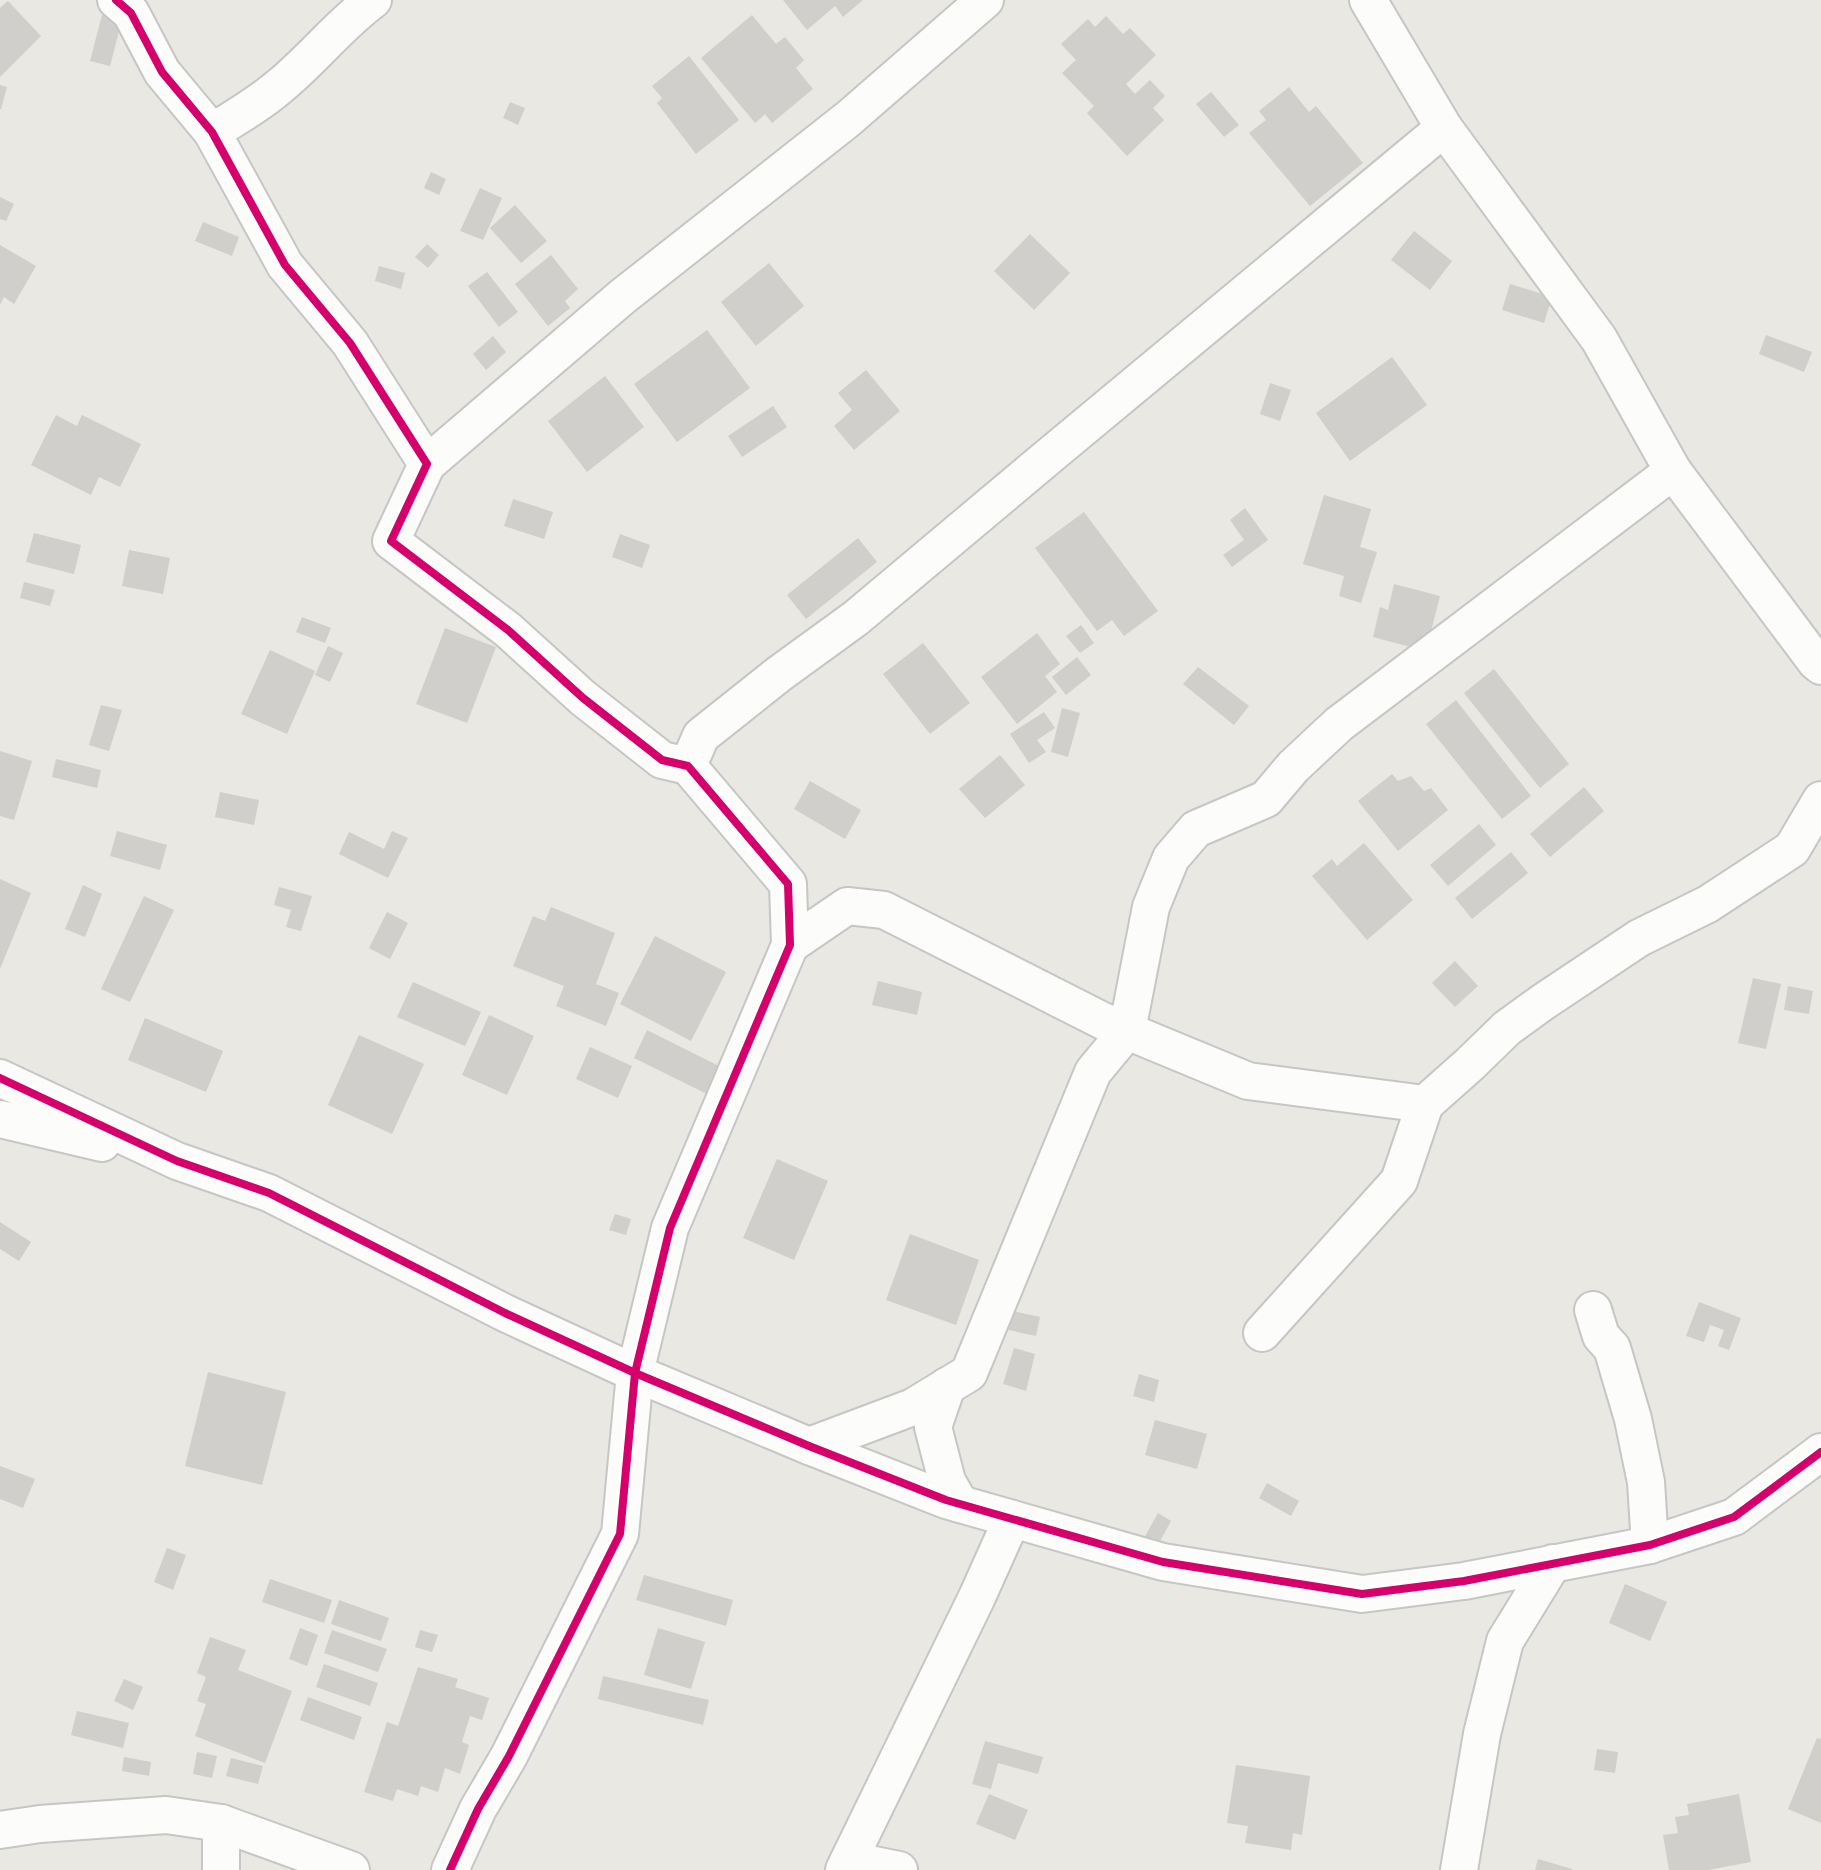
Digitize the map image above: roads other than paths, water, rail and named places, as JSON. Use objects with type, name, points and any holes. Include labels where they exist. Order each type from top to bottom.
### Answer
[{"type":"street","points":[[116,0],[131,13],[162,72],[212,132],[285,265],[350,343],[427,464]]},
{"type":"street","points":[[212,132],[280,87],[373,0]]},
{"type":"street","points":[[450,1870],[478,1809],[509,1756],[620,1534],[635,1373],[670,1228],[790,945],[788,884],[688,766],[662,760],[583,698],[508,630],[391,541],[427,464],[622,297],[848,119],[985,0]]},
{"type":"street","points":[[1368,0],[1444,128],[1599,339],[1673,471],[1821,666]]},
{"type":"street","points":[[688,766],[701,736],[856,618],[1444,128]]},
{"type":"street","points":[[809,1446],[913,1407],[969,1373],[1093,1072],[1127,1031],[1151,907],[1171,858],[1196,829],[1266,799],[1293,767],[1339,724],[1673,471]]},
{"type":"street","points":[[1262,1333],[1399,1181],[1425,1104],[1507,1028],[1543,1002],[1639,938],[1708,904],[1792,849],[1821,800]]},
{"type":"street","points":[[790,945],[847,906],[884,910],[1103,1021],[1248,1081],[1425,1104]]},
{"type":"street","points":[[0,1078],[177,1161]]},
{"type":"street","points":[[0,1119],[177,1161],[269,1193],[505,1313],[635,1373],[809,1446],[946,1500],[1163,1562],[1362,1594],[1464,1581],[1650,1545],[1734,1517],[1821,1452]]},
{"type":"street","points":[[1593,1310],[1601,1336],[1612,1348],[1633,1419],[1646,1482],[1650,1545]]},
{"type":"street","points":[[947,1386],[933,1427],[947,1481],[960,1504]]},
{"type":"street","points":[[899,1870],[846,1865],[1012,1519]]},
{"type":"street","points":[[1459,1870],[1482,1734],[1505,1641],[1553,1563]]},
{"type":"street","points":[[0,1830],[166,1815],[221,1823],[351,1870]]},
{"type":"street","points":[[221,1823],[221,1870]]}]
